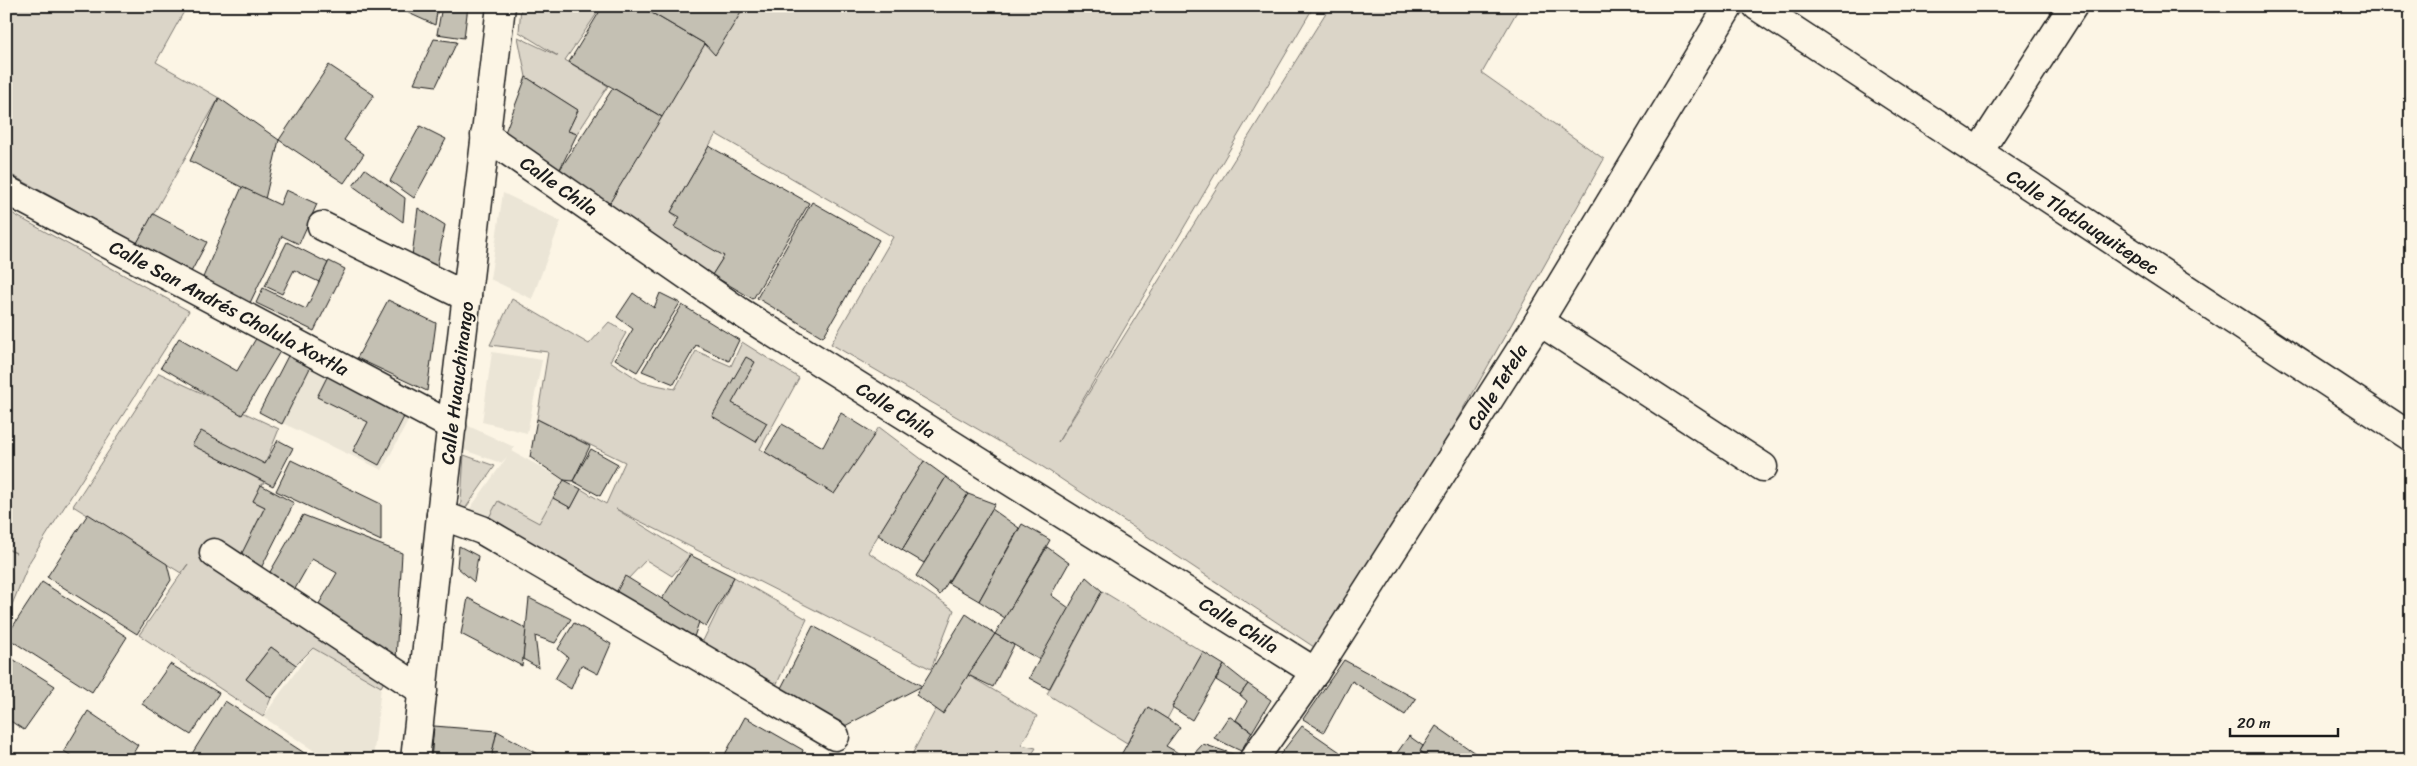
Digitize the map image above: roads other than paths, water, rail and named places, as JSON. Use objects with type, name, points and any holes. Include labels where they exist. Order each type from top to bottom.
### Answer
[{"type":"street","name":"Calle Huauchinango","points":[[415,760],[441,515],[501,6]]},
{"type":"street","name":"Calle Tetela","points":[[1253,760],[1315,672],[1539,321],[1729,6]]},
{"type":"street","name":"Calle Tlatlauquitepec","points":[[1756,6],[2411,437]]},
{"type":"street","points":[[1978,153],[2073,6]]},
{"type":"street","name":"Calle Chila","points":[[485,135],[740,312],[1315,672]]},
{"type":"street","name":"Calle San Andrés Cholula Xoxtla","points":[[6,190],[452,426]]},
{"type":"street","points":[[322,226],[466,297]]},
{"type":"street","points":[[1539,321],[1763,467]]},
{"type":"street","points":[[441,515],[482,530],[835,736]]},
{"type":"street","points":[[214,554],[423,691]]}]
